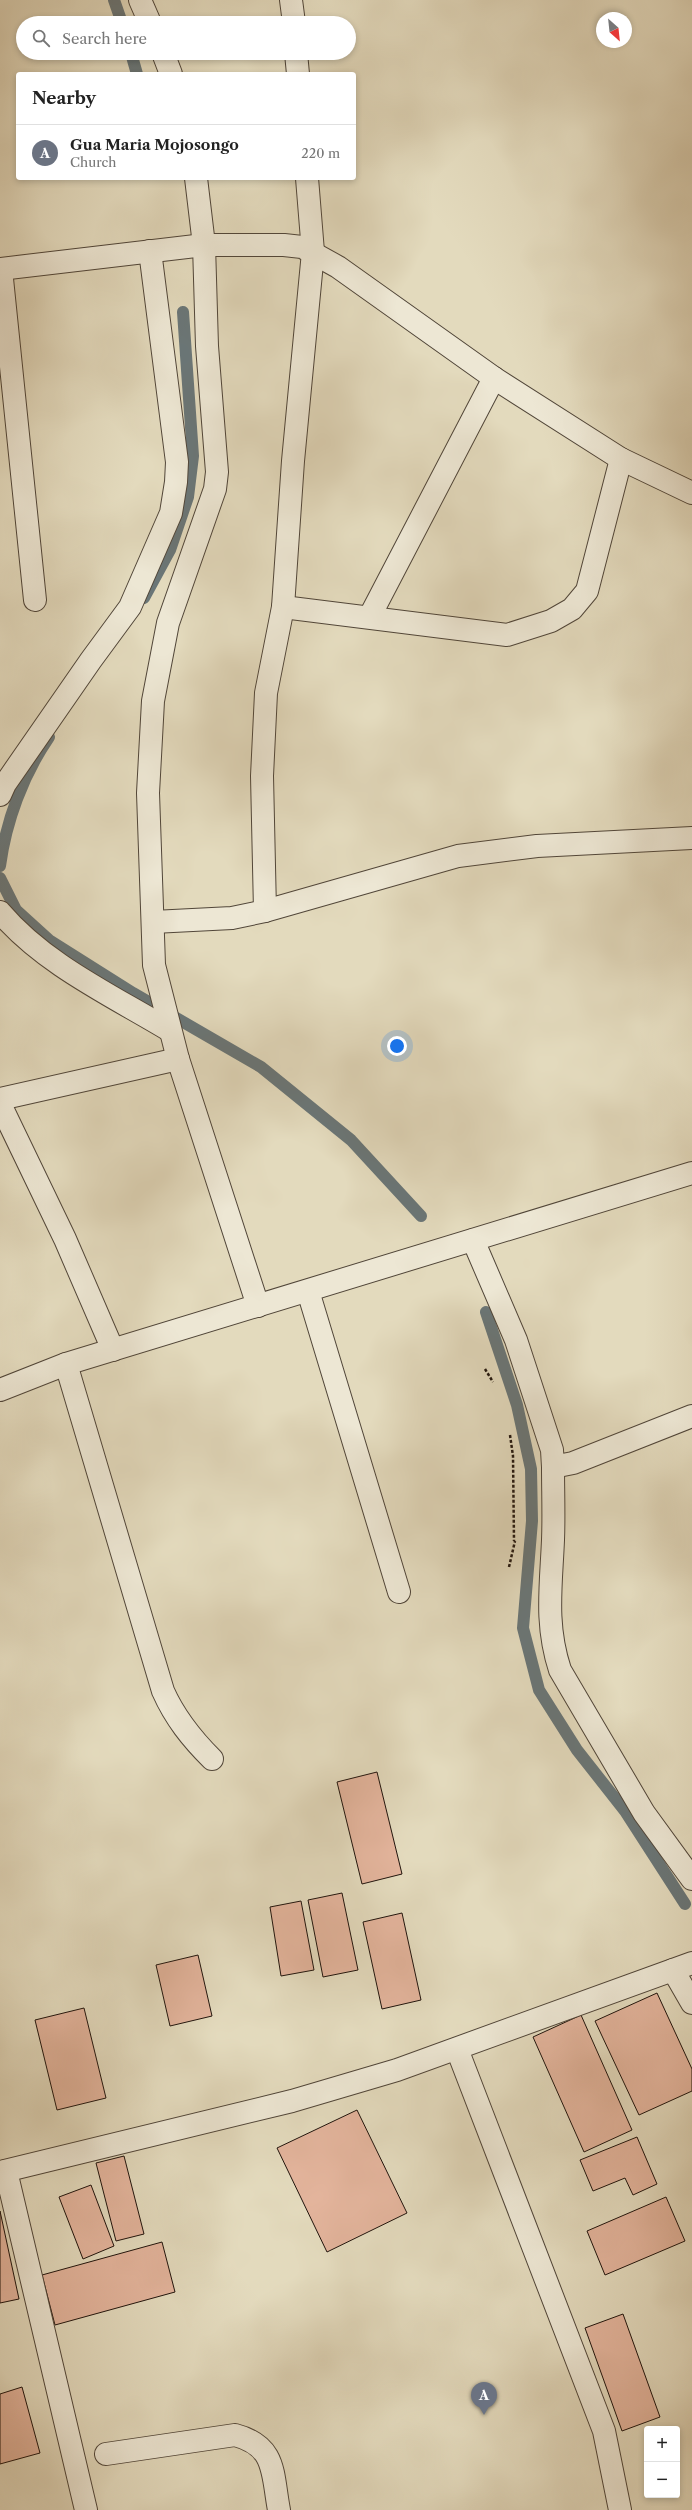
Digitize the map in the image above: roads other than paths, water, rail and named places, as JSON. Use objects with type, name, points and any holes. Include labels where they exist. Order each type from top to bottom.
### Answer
[{"type":"street","points":[[140,0],[147,16]]},
{"type":"street","points":[[291,0],[293,16]]},
{"type":"street","points":[[166,60],[171,72]]},
{"type":"street","points":[[297,60],[298,72]]},
{"type":"street","points":[[196,180],[204,245],[207,346],[216,490],[168,623],[154,701],[148,793],[154,965],[178,1059],[258,1306]]},
{"type":"street","points":[[265,911],[262,776],[266,693],[283,607],[293,460],[313,252],[307,180]]},
{"type":"street","points":[[35,600],[0,269],[204,245],[284,244],[302,247],[313,252],[494,378],[621,459],[692,493]]},
{"type":"street","points":[[0,795],[91,660],[130,607],[171,513],[176,482],[177,462],[150,251]]},
{"type":"street","points":[[370,616],[494,378]]},
{"type":"street","points":[[283,607],[370,616],[507,635],[551,621],[572,609],[587,591],[621,459]]},
{"type":"street","points":[[153,922],[232,918],[265,911],[458,856],[537,846],[692,838]]},
{"type":"street","points":[[0,912],[16,932],[59,964],[169,1028]]},
{"type":"street","points":[[0,1099],[178,1059]]},
{"type":"street","points":[[0,1104],[65,1239],[112,1350]]},
{"type":"street","points":[[1,1386],[66,1364],[692,1173]]},
{"type":"street","points":[[473,1240],[516,1340],[552,1450],[553,1540],[549,1622],[552,1645],[558,1664],[644,1813],[692,1879]]},
{"type":"street","points":[[308,1291],[399,1592]]},
{"type":"street","points":[[66,1364],[163,1691],[172,1712],[188,1735],[212,1759]]},
{"type":"street","points":[[553,1467],[574,1463],[692,1416]]},
{"type":"street","points":[[86,2510],[3,2172],[292,2101],[397,2070],[683,1966],[692,2003]]},
{"type":"street","points":[[457,2049],[604,2431],[620,2510]]},
{"type":"street","points":[[106,2454],[235,2435],[251,2439],[264,2450],[271,2465],[279,2510]]},
{"type":"waterway","points":[[114,0],[120,16]]},
{"type":"waterway","points":[[133,60],[136,72]]},
{"type":"waterway","points":[[144,598],[170,550],[188,497],[193,456],[183,312]]},
{"type":"waterway","points":[[0,866],[11,815],[17,799],[31,767],[49,737]]},
{"type":"waterway","points":[[0,878],[16,910],[49,940],[133,993],[261,1067],[351,1140],[421,1216]]},
{"type":"waterway","points":[[486,1312],[517,1405],[531,1469],[532,1521],[523,1628],[539,1690],[577,1750],[625,1811],[685,1904]]},
{"type":"place","name":"Gua Maria Mojosongo","points":[[484,2415]]}]
